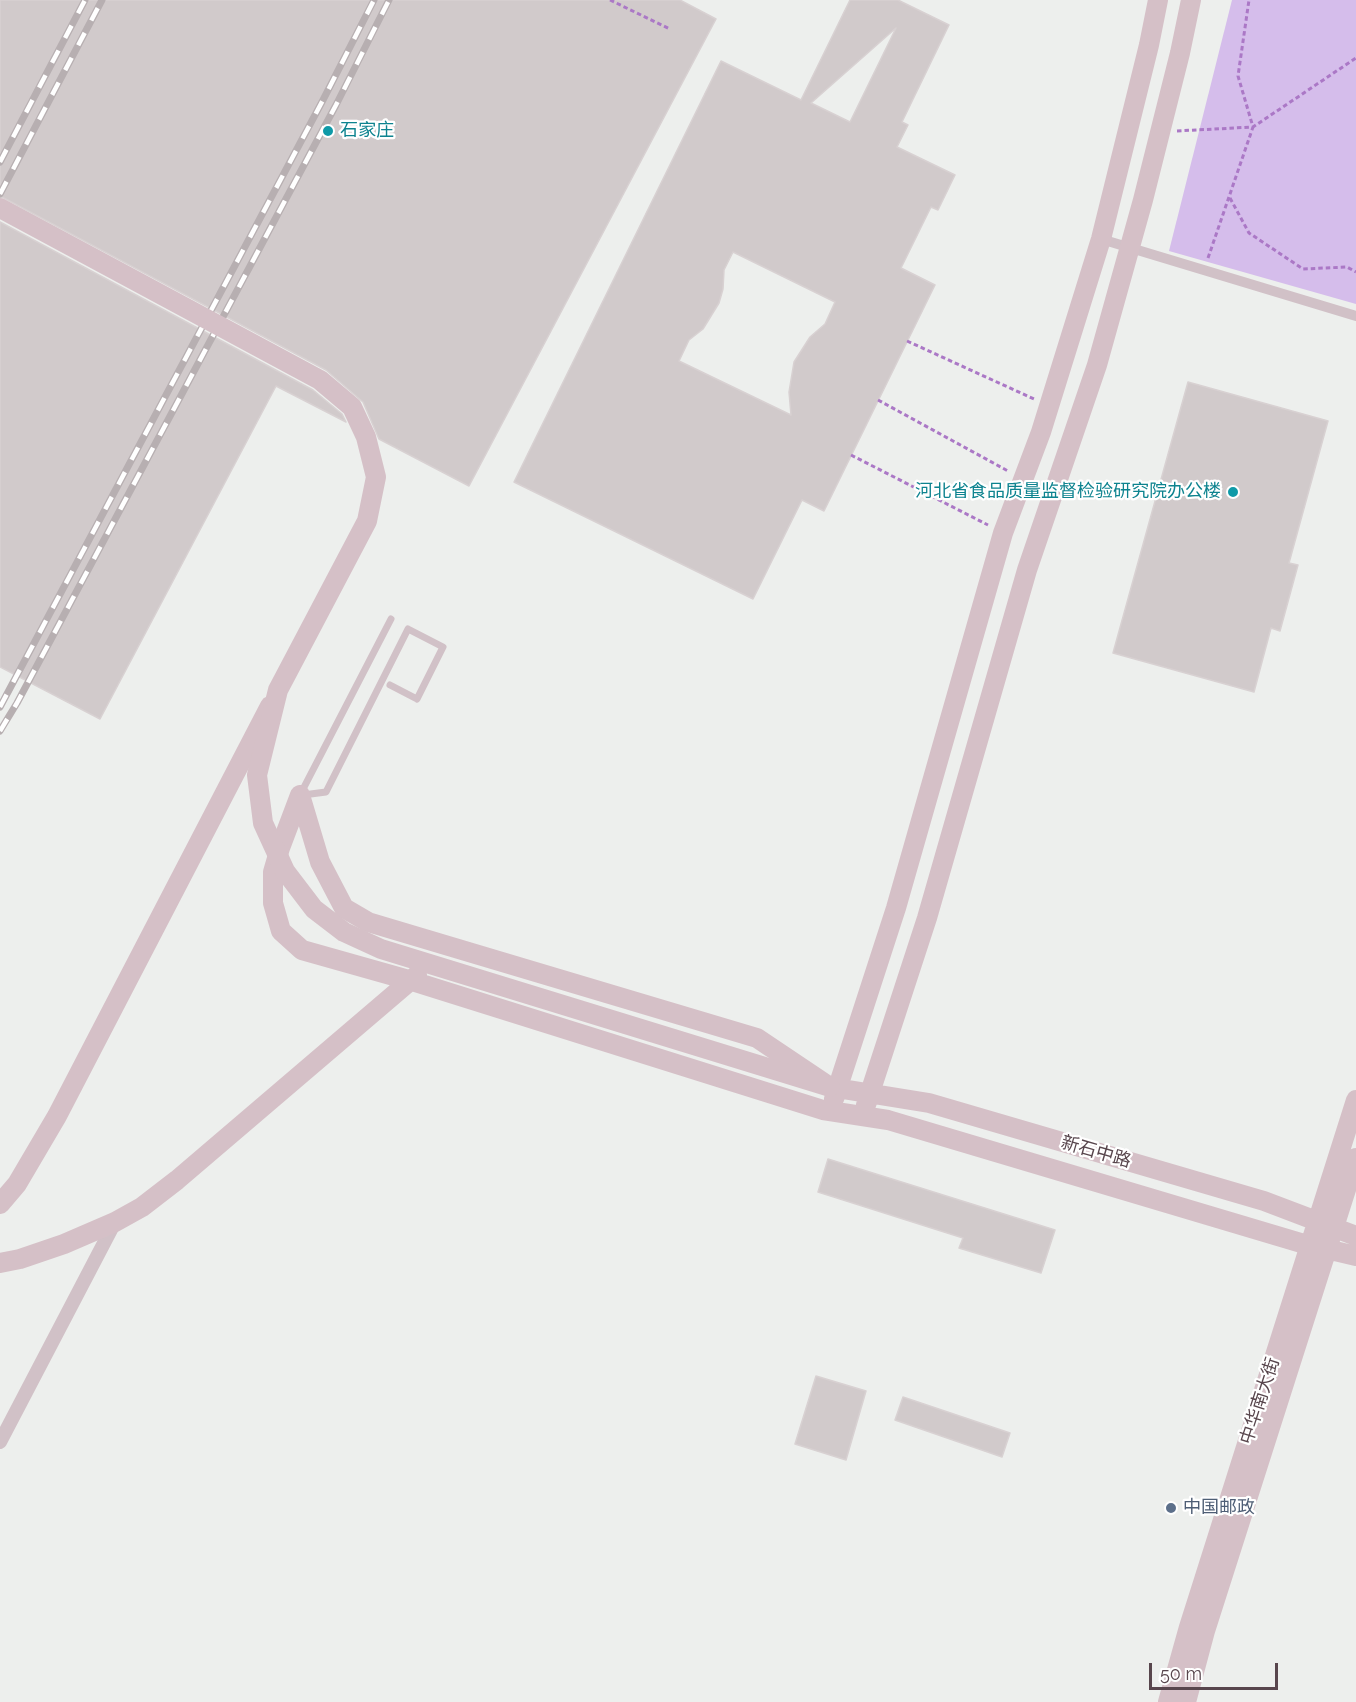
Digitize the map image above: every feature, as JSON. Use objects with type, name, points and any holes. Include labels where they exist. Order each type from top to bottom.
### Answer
[{"type":"main road","points":[[830,1111],[833,1088],[900,897],[1003,533],[1049,406],[1101,239],[1158,0]]},
{"type":"main road","points":[[862,1116],[927,918],[1027,570],[1097,365],[1131,249],[1191,0]]},
{"type":"main road","points":[[0,208],[320,380],[352,407],[366,437],[376,477],[367,521],[57,1116],[16,1184],[0,1204]]},
{"type":"main road","name":"新石中路","points":[[278,690],[257,775],[263,823],[285,872],[314,909],[344,932],[381,949],[833,1088],[929,1102],[1264,1201],[1356,1236]]},
{"type":"main road","points":[[300,795],[320,862],[344,908],[368,922],[757,1038],[833,1088]]},
{"type":"main road","name":"新石中路","points":[[300,795],[273,872],[273,903],[281,931],[302,950],[412,981],[830,1111],[888,1120],[1318,1247],[1356,1256]]},
{"type":"main road","points":[[0,1263],[20,1259],[64,1244],[115,1222],[142,1207],[412,981],[443,946]]},
{"type":"main road","name":"中华南大街","points":[[1186,1702],[1325,1224],[1356,1100]]},
{"type":"main road","name":"中华南大街","points":[[1325,1224],[1356,1158]]},
{"type":"main road","name":"中华南大街","points":[[1168,1702],[1189,1627],[1318,1247]]},
{"type":"street","points":[[1101,239],[1356,316]]},
{"type":"street","points":[[0,1442],[115,1222]]},
{"type":"lane","points":[[300,795],[390,619]]},
{"type":"lane","points":[[300,795],[326,792],[408,629],[443,647],[417,699],[390,685]]},
{"type":"path","points":[[610,0],[670,29]]},
{"type":"path","points":[[1204,270],[1253,127],[1238,76],[1249,0]]},
{"type":"path","points":[[1161,132],[1253,127],[1356,58]]},
{"type":"path","points":[[1230,198],[1249,233],[1303,269],[1347,267],[1356,272]]},
{"type":"path","points":[[907,341],[1049,406]]},
{"type":"path","points":[[878,400],[1023,480]]},
{"type":"path","points":[[851,455],[1003,533]]},
{"type":"shaded area","points":[[1232,0],[1356,0],[1356,304],[1169,251]]},
{"type":"building","name":"石家庄","points":[[0,0],[680,0],[716,19],[469,486],[379,439],[363,402],[326,370],[0,196]]},
{"type":"building","points":[[850,0],[898,0],[949,25],[902,122],[908,125],[897,147],[955,175],[938,210],[931,207],[901,268],[935,285],[824,511],[802,500],[753,599],[514,482],[721,61],[801,100]],"holes":[[[896,28],[850,122],[811,103]],[[733,252],[835,302],[825,324],[810,337],[794,362],[789,392],[791,415],[679,361],[689,340],[703,329],[719,303],[723,289],[724,270]]]},
{"type":"building","points":[[0,222],[313,390],[342,414],[346,422],[276,386],[100,719],[0,667]]},
{"type":"building","name":"河北省食品质量监督检验研究院办公楼","points":[[1188,382],[1328,421],[1289,563],[1298,565],[1280,631],[1271,628],[1254,692],[1113,653]]},
{"type":"building","points":[[828,1159],[1055,1230],[1041,1273],[959,1248],[963,1238],[818,1192]]},
{"type":"building","points":[[816,1376],[866,1391],[846,1460],[795,1444]]},
{"type":"building","points":[[903,1397],[1010,1433],[1002,1457],[895,1420]]},
{"type":"railway","points":[[0,162],[85,0]]},
{"type":"railway","points":[[0,194],[102,0]]},
{"type":"railway","points":[[0,707],[374,0]]},
{"type":"railway","points":[[0,731],[336,105],[389,0]]},
{"type":"place","name":"石家庄","points":[[328,131]]},
{"type":"place","name":"河北省食品质量监督检验研究院办公楼","points":[[1233,492]]},
{"type":"place","name":"中国邮政","points":[[1171,1508]]}]
